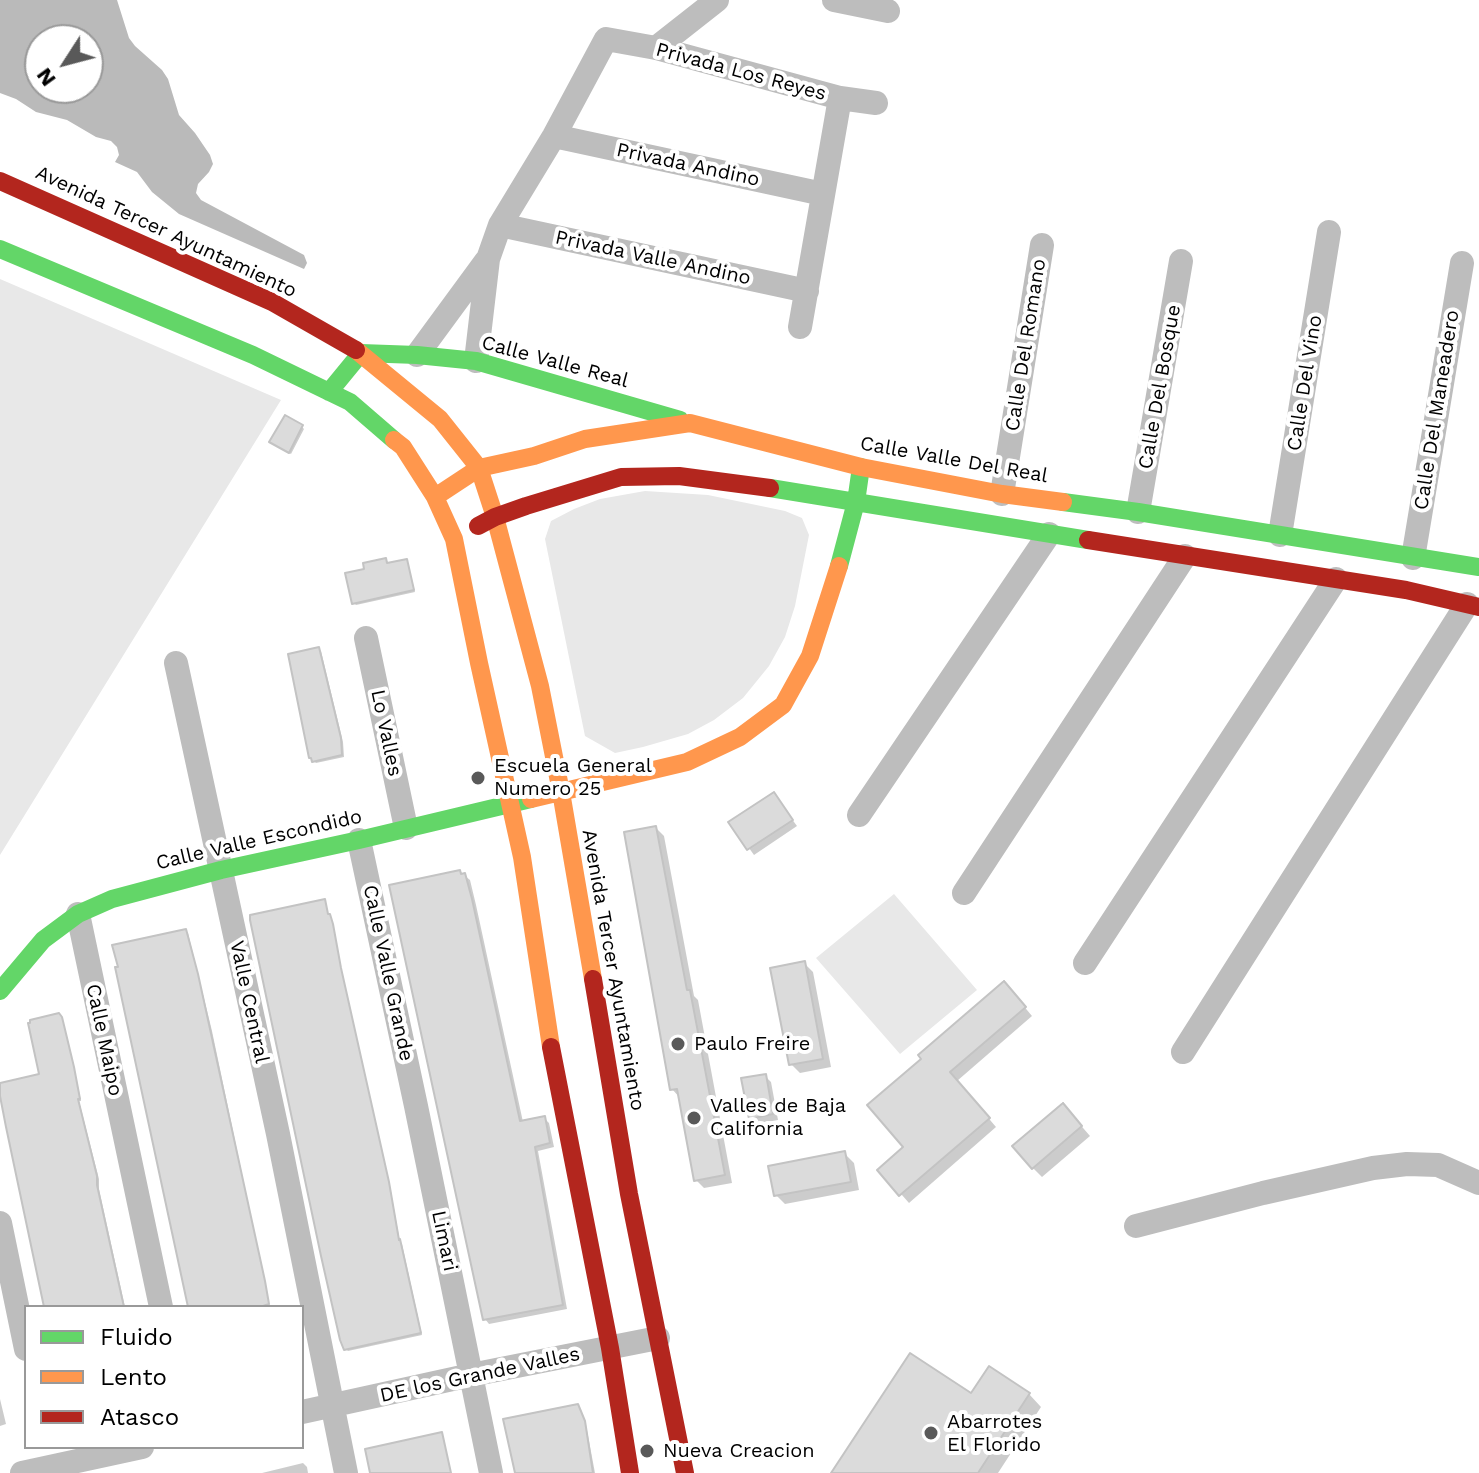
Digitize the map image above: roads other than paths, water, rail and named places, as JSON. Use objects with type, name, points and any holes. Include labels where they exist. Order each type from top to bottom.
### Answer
[{"type":"street","points":[[656,48],[717,0]]},
{"type":"street","points":[[834,0],[888,11]]},
{"type":"street","name":"Privada Los Reyes","points":[[554,136],[606,39],[656,48],[840,98],[876,103]]},
{"type":"street","points":[[800,327],[840,98]]},
{"type":"street","points":[[476,361],[488,259],[500,225],[554,136]]},
{"type":"street","name":"Privada Andino","points":[[554,136],[823,194]]},
{"type":"street","name":"Avenida Tercer Ayuntamiento","points":[[0,181],[272,302],[361,353],[440,419],[479,468],[540,686],[629,1194],[685,1473]]},
{"type":"street","name":"Privada Valle Andino","points":[[500,225],[807,291]]},
{"type":"street","name":"Calle Del Vino","points":[[1280,535],[1329,232]]},
{"type":"street","name":"Calle Del Romano","points":[[1002,494],[1042,245]]},
{"type":"street","points":[[0,249],[253,355],[350,402],[403,447],[435,497],[454,539],[522,857],[552,1053],[610,1348],[630,1473]]},
{"type":"street","points":[[417,355],[488,259]]},
{"type":"street","name":"Calle Del Bosque","points":[[1138,512],[1181,261]]},
{"type":"street","name":"Calle Del Maneadero","points":[[1413,558],[1462,263]]},
{"type":"street","points":[[329,392],[361,353]]},
{"type":"street","name":"Calle Valle Real","points":[[361,353],[476,361],[690,423]]},
{"type":"street","name":"Calle Valle Del Real","points":[[435,497],[479,468],[534,456],[585,439],[690,423],[861,467],[1002,494],[1138,512],[1479,567]]},
{"type":"street","name":"Calle Valle Escondido","points":[[0,991],[43,940],[78,914],[112,899],[221,870],[687,762],[740,737],[783,705],[810,656],[844,552],[861,467]]},
{"type":"street","points":[[454,539],[495,517],[621,477],[679,476],[733,482],[1406,590],[1473,605],[1183,1052]]},
{"type":"street","points":[[859,815],[1049,534]]},
{"type":"street","points":[[964,893],[1185,556]]},
{"type":"street","points":[[1085,963],[1336,579]]},
{"type":"street","name":"Lo Valles","points":[[366,638],[406,828]]},
{"type":"street","name":"Valle Central","points":[[176,663],[278,1134],[346,1473]]},
{"type":"street","name":"Calle Valle Grande","points":[[359,840],[416,1106]]},
{"type":"street","name":"Calle Maipo","points":[[78,914],[161,1305]]},
{"type":"street","name":"Limari","points":[[416,1106],[491,1473]]},
{"type":"street","points":[[1136,1226],[1373,1168],[1407,1164],[1438,1165],[1479,1183]]},
{"type":"street","points":[[0,1223],[24,1339]]},
{"type":"street","name":"DE los Grande Valles","points":[[304,1412],[658,1338]]},
{"type":"street","points":[[22,1473],[48,1457],[123,1449]]},
{"type":"place","name":"Escuela General Numero 25","points":[[478,778]]},
{"type":"place","name":"Paulo Freire","points":[[678,1044]]},
{"type":"place","name":"Valles de Baja California","points":[[694,1118]]},
{"type":"place","name":"Abarrotes El Florido","points":[[931,1433]]},
{"type":"place","name":"Nueva Creacion","points":[[647,1451]]}]
